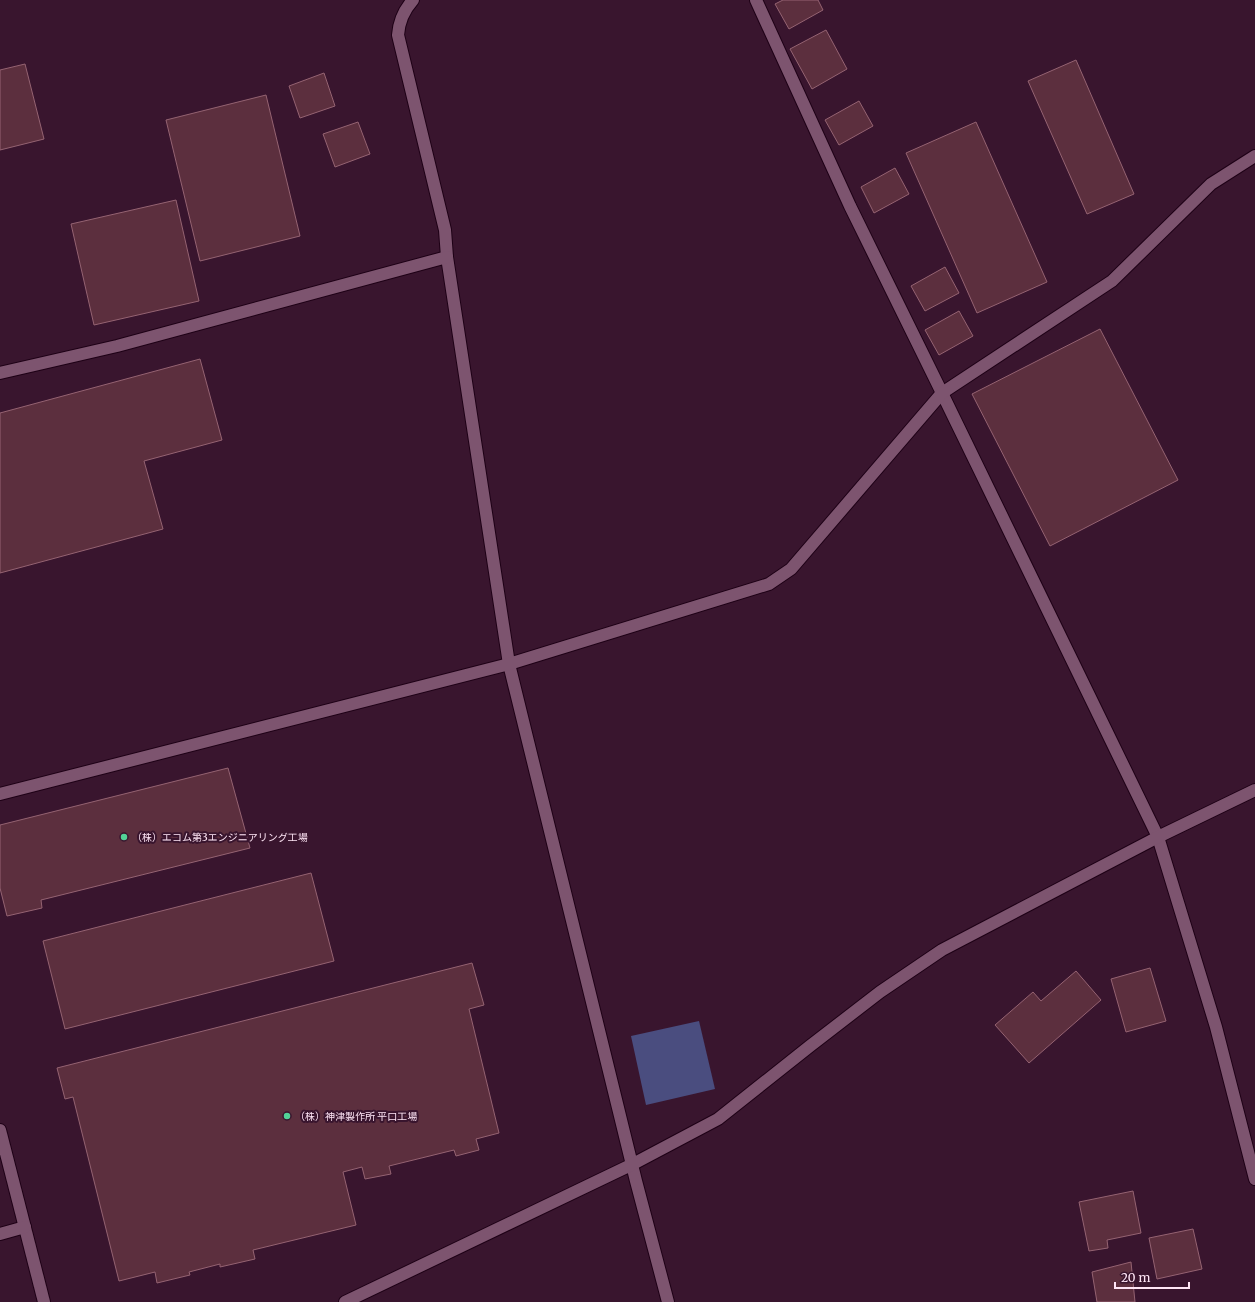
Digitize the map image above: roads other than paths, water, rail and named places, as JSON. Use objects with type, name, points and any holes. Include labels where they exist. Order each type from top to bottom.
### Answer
[{"type":"street","points":[[413,0],[405,10],[398,26],[398,35],[445,230],[447,257],[509,664],[668,1302]]},
{"type":"street","points":[[756,0],[850,206],[1158,837],[1252,1153],[1255,1178]]},
{"type":"street","points":[[0,794],[509,664],[769,584],[791,569],[942,393],[1112,281],[1211,184],[1255,156]]},
{"type":"street","points":[[0,373],[116,346],[447,257]]},
{"type":"street","points":[[344,1302],[633,1164],[718,1119],[880,992],[942,950],[1158,837],[1255,790]]},
{"type":"street","points":[[0,1130],[44,1302]]},
{"type":"street","points":[[0,1234],[25,1227]]},
{"type":"water","points":[[699,1021],[715,1089],[646,1105],[631,1036]]},
{"type":"place","name":"（株）エコム第3エンジニアリング工場","points":[[124,837]]},
{"type":"place","name":"（株）神津製作所 平口工場","points":[[287,1116]]}]
